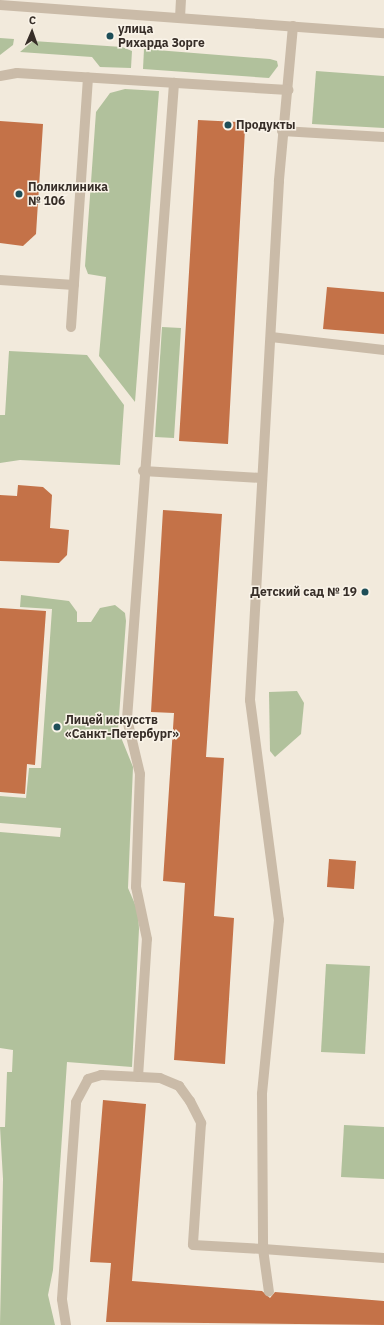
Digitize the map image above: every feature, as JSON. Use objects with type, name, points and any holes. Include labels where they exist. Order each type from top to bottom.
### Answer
[{"type":"street","points":[[180,18],[181,0]]},
{"type":"street","points":[[0,5],[21,3],[180,18],[384,33]]},
{"type":"street","points":[[269,1292],[263,1249],[262,1094],[279,920],[250,700],[282,131],[288,90],[294,26]]},
{"type":"street","points":[[0,76],[174,82],[288,90]]},
{"type":"street","points":[[71,326],[88,78]]},
{"type":"street","points":[[138,1077],[147,939],[136,887],[140,774],[127,719],[143,471],[174,82]]},
{"type":"street","points":[[282,131],[384,137]]},
{"type":"street","points":[[0,280],[74,285]]},
{"type":"street","points":[[271,337],[384,350]]},
{"type":"street","points":[[143,471],[262,478]]},
{"type":"street","points":[[66,1325],[62,1299],[76,1102],[88,1080],[101,1075],[160,1078],[179,1086],[201,1124],[193,1245],[384,1258]]},
{"type":"green space","points":[[0,38],[14,39],[13,45],[0,55]]},
{"type":"green space","points":[[33,41],[122,47],[132,51],[131,68],[100,67],[92,57],[20,52]]},
{"type":"green space","points":[[144,49],[270,59],[277,61],[278,66],[269,78],[143,69]]},
{"type":"green space","points":[[316,71],[384,76],[384,128],[312,124]]},
{"type":"green space","points":[[125,89],[159,91],[135,402],[99,356],[106,277],[88,274],[85,266],[96,112],[110,93]]},
{"type":"green space","points":[[162,327],[181,328],[174,438],[155,437]]},
{"type":"green space","points":[[9,351],[87,355],[124,405],[120,465],[20,460],[0,463],[0,415],[5,415]]},
{"type":"green space","points":[[21,595],[69,601],[77,612],[77,622],[91,622],[100,608],[115,605],[125,613],[126,621],[118,730],[133,767],[128,888],[138,911],[139,929],[132,1067],[67,1062],[53,1270],[48,1295],[55,1325],[0,1325],[3,1179],[0,1127],[5,1127],[7,1072],[12,1072],[13,1050],[0,1048],[0,832],[60,837],[61,828],[0,823],[0,796],[26,798],[29,768],[41,768],[52,609],[20,607]]},
{"type":"green space","points":[[297,691],[304,703],[301,734],[275,757],[270,751],[269,692]]},
{"type":"green space","points":[[326,964],[370,966],[365,1054],[321,1052]]},
{"type":"green space","points":[[344,1125],[384,1127],[384,1179],[341,1177]]},
{"type":"building","points":[[198,120],[238,122],[238,129],[245,129],[228,444],[179,441]]},
{"type":"building","name":"Поликлиника № 106","points":[[0,121],[43,124],[36,234],[23,246],[0,243]]},
{"type":"building","points":[[327,287],[384,292],[384,334],[323,329]]},
{"type":"building","points":[[18,485],[43,487],[52,495],[50,528],[69,530],[67,555],[59,563],[0,561],[0,495],[17,496]]},
{"type":"building","points":[[163,510],[222,514],[206,757],[224,758],[214,916],[234,918],[225,1064],[174,1060],[185,883],[163,881],[174,713],[151,712]]},
{"type":"building","points":[[0,608],[46,611],[35,765],[27,764],[25,794],[0,792]]},
{"type":"building","points":[[329,859],[356,861],[354,889],[327,887]]},
{"type":"building","points":[[103,1100],[146,1104],[132,1281],[262,1291],[270,1298],[275,1292],[384,1301],[384,1325],[106,1322],[111,1263],[90,1262]]},
{"type":"place","name":"улица Рихарда Зорге","points":[[110,36]]},
{"type":"place","name":"Продукты","points":[[228,125]]},
{"type":"place","name":"Поликлиника № 106","points":[[19,194]]},
{"type":"place","name":"Детский сад № 19","points":[[365,592]]},
{"type":"place","name":"Лицей искусств «Санкт-Петербург»","points":[[57,727]]}]
